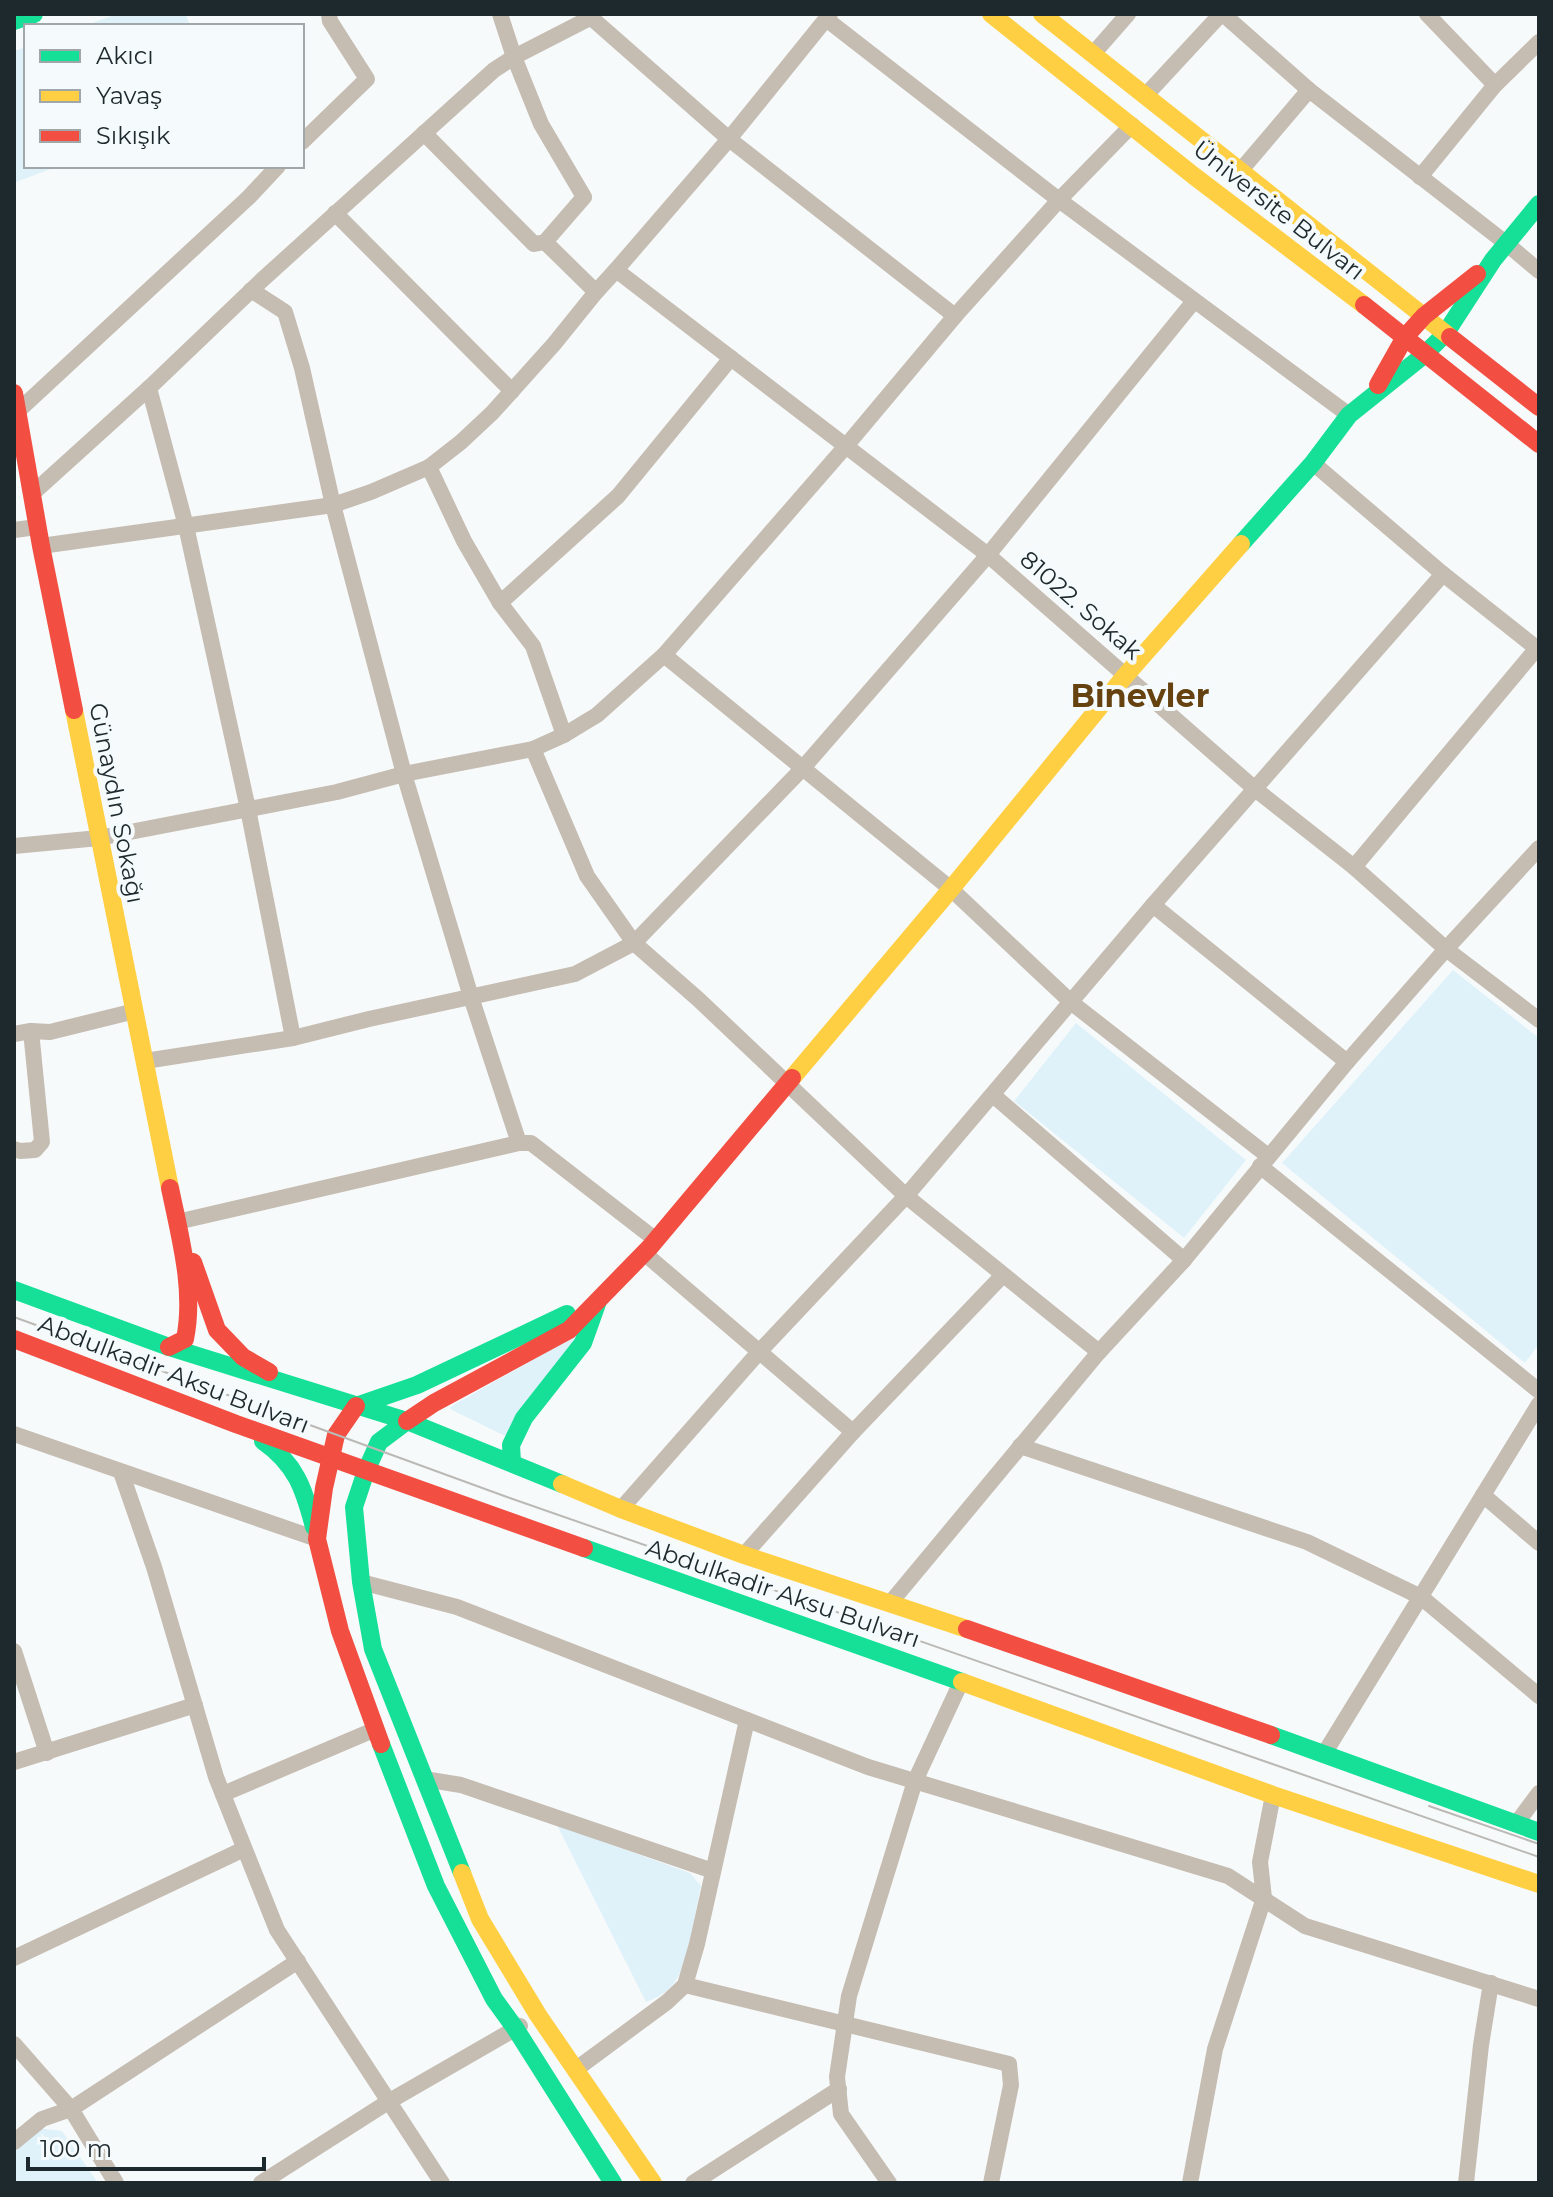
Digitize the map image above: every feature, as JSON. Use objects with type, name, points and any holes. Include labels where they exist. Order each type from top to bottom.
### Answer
[{"type":"main road","points":[[14,21],[34,14]]},
{"type":"main road","name":"Üniversite Bulvarı","points":[[991,14],[1539,444]]},
{"type":"main road","name":"Üniversite Bulvarı","points":[[1042,14],[1539,407]]},
{"type":"main road","points":[[653,2183],[538,2015],[480,1919],[373,1649],[361,1582],[354,1507],[366,1471],[379,1442],[407,1421],[434,1403],[569,1330],[650,1246],[788,1085],[1125,676],[1313,463],[1349,415],[1424,355],[1445,334],[1493,260],[1539,204]]},
{"type":"main road","points":[[1371,398],[1405,337],[1424,316],[1493,260]]},
{"type":"main road","name":"Günaydın Sokağı","points":[[14,393],[39,536],[177,1222]]},
{"type":"main road","points":[[169,1347],[185,1339],[189,1326],[188,1296],[177,1222]]},
{"type":"main road","points":[[177,1222],[217,1330],[243,1357],[290,1384]]},
{"type":"main road","points":[[14,1290],[169,1347],[407,1421],[621,1509],[744,1555],[891,1602],[1539,1832]]},
{"type":"main road","points":[[317,1539],[330,1458],[340,1427],[356,1406],[417,1385],[598,1301]]},
{"type":"main road","points":[[512,1462],[511,1445],[524,1418],[583,1343],[598,1301]]},
{"type":"main road","name":"Abdulkadir Aksu Bulvarı","points":[[14,1339],[366,1471],[1273,1795],[1539,1884]]},
{"type":"main road","points":[[236,1424],[274,1448],[288,1461],[300,1480],[340,1631],[436,1886],[494,1999],[613,2183]]},
{"type":"street","points":[[304,140],[367,79],[330,21],[329,14]]},
{"type":"street","points":[[424,133],[534,244],[545,242],[584,197],[541,124],[500,14]]},
{"type":"street","points":[[1093,54],[1128,14]]},
{"type":"street","points":[[1145,96],[1222,14],[1309,90],[1539,271]]},
{"type":"street","points":[[1427,14],[1495,85]]},
{"type":"street","points":[[33,493],[494,70],[588,16],[729,139],[955,316]]},
{"type":"street","points":[[14,530],[39,536],[186,526],[333,505],[429,467],[461,442],[554,344],[729,139],[828,17],[1059,200],[1349,415]]},
{"type":"street","points":[[1420,177],[1495,85],[1539,42]]},
{"type":"street","points":[[1241,170],[1309,90]]},
{"type":"street","points":[[14,846],[99,838],[337,792],[404,774],[533,749],[597,715],[664,655],[955,316],[1059,200],[1132,125]]},
{"type":"street","points":[[17,412],[249,197],[276,168]]},
{"type":"street","points":[[335,213],[512,391]]},
{"type":"street","points":[[545,242],[596,292]]},
{"type":"street","name":"81022. Sokak","points":[[616,270],[988,555],[1255,789],[1354,867],[1446,949],[1539,1020]]},
{"type":"street","points":[[251,290],[285,312],[302,368],[333,505],[404,774],[519,1143]]},
{"type":"street","points":[[145,1061],[293,1038],[575,974],[634,943],[802,769],[988,555],[1194,301]]},
{"type":"street","points":[[500,603],[618,496],[731,358]]},
{"type":"street","points":[[149,388],[186,526],[248,809],[293,1038]]},
{"type":"street","points":[[1313,463],[1443,574],[1538,649],[1354,867]]},
{"type":"street","points":[[429,467],[464,541],[500,603],[533,646],[564,735]]},
{"type":"street","points":[[621,1509],[759,1352],[906,1196],[1153,905],[1443,574]]},
{"type":"street","points":[[664,655],[951,889],[1072,1003],[1539,1391]]},
{"type":"street","points":[[533,749],[587,876],[634,943],[698,999],[906,1196],[1099,1352]]},
{"type":"street","points":[[891,1602],[1099,1352],[1184,1260],[1347,1062],[1539,848]]},
{"type":"street","points":[[1153,905],[1347,1062]]},
{"type":"street","points":[[14,1034],[50,1032],[135,1011]]},
{"type":"street","points":[[14,1149],[35,1150],[42,1142],[31,1031]]},
{"type":"street","points":[[993,1095],[1184,1260]]},
{"type":"street","points":[[177,1222],[519,1143],[531,1143],[650,1246],[759,1352],[853,1432]]},
{"type":"street","points":[[744,1555],[853,1432],[1003,1275]]},
{"type":"street","points":[[1324,1754],[1539,1404]]},
{"type":"street","points":[[14,1434],[317,1539]]},
{"type":"street","points":[[1020,1446],[1307,1542],[1421,1597],[1539,1696]]},
{"type":"street","points":[[121,1472],[154,1567],[223,1794],[277,1930],[442,2183]]},
{"type":"street","points":[[1483,1495],[1539,1543]]},
{"type":"street","points":[[361,1582],[457,1607],[868,1767],[1228,1876],[1305,1926],[1539,1999]]},
{"type":"street","points":[[14,1651],[47,1753]]},
{"type":"street","points":[[889,2183],[841,2114],[837,2077],[849,1996],[915,1781],[961,1682]]},
{"type":"street","points":[[14,1762],[195,1705]]},
{"type":"street","points":[[575,2070],[667,2002],[685,1985],[747,1720]]},
{"type":"street","points":[[223,1794],[376,1729]]},
{"type":"street","points":[[424,1779],[461,1785],[713,1871]]},
{"type":"street","points":[[1516,1824],[1539,1793]]},
{"type":"street","points":[[1190,2183],[1215,2049],[1264,1898],[1260,1862],[1273,1795]]},
{"type":"street","points":[[14,1958],[244,1849]]},
{"type":"street","points":[[14,2142],[42,2119],[71,2109],[298,1961]]},
{"type":"street","points":[[1466,2183],[1491,1983]]},
{"type":"street","points":[[685,1985],[1009,2064],[1011,2085],[991,2183]]},
{"type":"street","points":[[261,2183],[388,2102],[538,2015]]},
{"type":"street","points":[[14,2044],[71,2109],[116,2183]]},
{"type":"street","points":[[693,2183],[839,2089]]},
{"type":"shaded area","points":[[117,14],[186,14],[189,24],[90,24]]},
{"type":"shaded area","points":[[24,48],[24,168],[54,168],[16,182],[14,176],[14,51]]},
{"type":"shaded area","points":[[1453,970],[1539,1038],[1539,1344],[1525,1363],[1282,1163]]},
{"type":"shaded area","points":[[1076,1023],[1246,1160],[1184,1238],[1014,1101]]},
{"type":"shaded area","points":[[580,1333],[505,1436],[450,1409],[450,1407]]},
{"type":"shaded area","points":[[557,1825],[690,1873],[701,1886],[683,1965],[673,1985],[661,1995],[646,2002]]},
{"type":"shaded area","points":[[37,2128],[62,2131],[98,2183],[14,2183],[14,2150]]},
{"type":"tram line","points":[[14,1317],[507,1497],[1539,1857]]},
{"type":"tram line","points":[[1429,1806],[1539,1844]]},
{"type":"traffic: fast","points":[[14,21],[34,14]]},
{"type":"traffic: fast","points":[[1241,544],[1313,463],[1349,415],[1424,355],[1445,334],[1493,260],[1539,204]]},
{"type":"traffic: fast","points":[[14,1290],[169,1347],[407,1421],[562,1484]]},
{"type":"traffic: fast","points":[[512,1462],[511,1445],[524,1418],[583,1343],[598,1301]]},
{"type":"traffic: fast","points":[[356,1406],[417,1385],[567,1314]]},
{"type":"traffic: fast","points":[[407,1421],[379,1442],[354,1507],[361,1582],[373,1649],[462,1873]]},
{"type":"traffic: fast","points":[[263,1441],[283,1459],[297,1478],[314,1527]]},
{"type":"traffic: fast","points":[[584,1548],[962,1682]]},
{"type":"traffic: fast","points":[[1271,1735],[1539,1832]]},
{"type":"traffic: fast","points":[[381,1744],[436,1886],[494,1999],[613,2183]]},
{"type":"traffic: slow","points":[[991,14],[1194,176],[1364,305]]},
{"type":"traffic: slow","points":[[1042,14],[1450,337]]},
{"type":"traffic: slow","points":[[792,1078],[1125,676],[1241,544]]},
{"type":"traffic: slow","points":[[74,710],[170,1188]]},
{"type":"traffic: slow","points":[[562,1484],[744,1555],[967,1629]]},
{"type":"traffic: slow","points":[[962,1682],[1273,1795],[1539,1884]]},
{"type":"traffic: slow","points":[[462,1873],[480,1919],[538,2015],[653,2183]]},
{"type":"traffic: jam","points":[[1378,385],[1405,337],[1424,316],[1477,274]]},
{"type":"traffic: jam","points":[[1364,305],[1539,444]]},
{"type":"traffic: jam","points":[[1450,337],[1539,407]]},
{"type":"traffic: jam","points":[[14,393],[74,710]]},
{"type":"traffic: jam","points":[[407,1421],[434,1403],[569,1330],[650,1247],[792,1078]]},
{"type":"traffic: jam","points":[[169,1347],[185,1339],[188,1320],[185,1264],[170,1188]]},
{"type":"traffic: jam","points":[[193,1262],[217,1330],[243,1357],[269,1372]]},
{"type":"traffic: jam","points":[[14,1339],[236,1424],[584,1548]]},
{"type":"traffic: jam","points":[[356,1406],[336,1435],[317,1539],[340,1631],[381,1744]]},
{"type":"traffic: jam","points":[[967,1629],[1271,1735]]},
{"type":"district","name":"Binevler","points":[[1140,695]]}]
